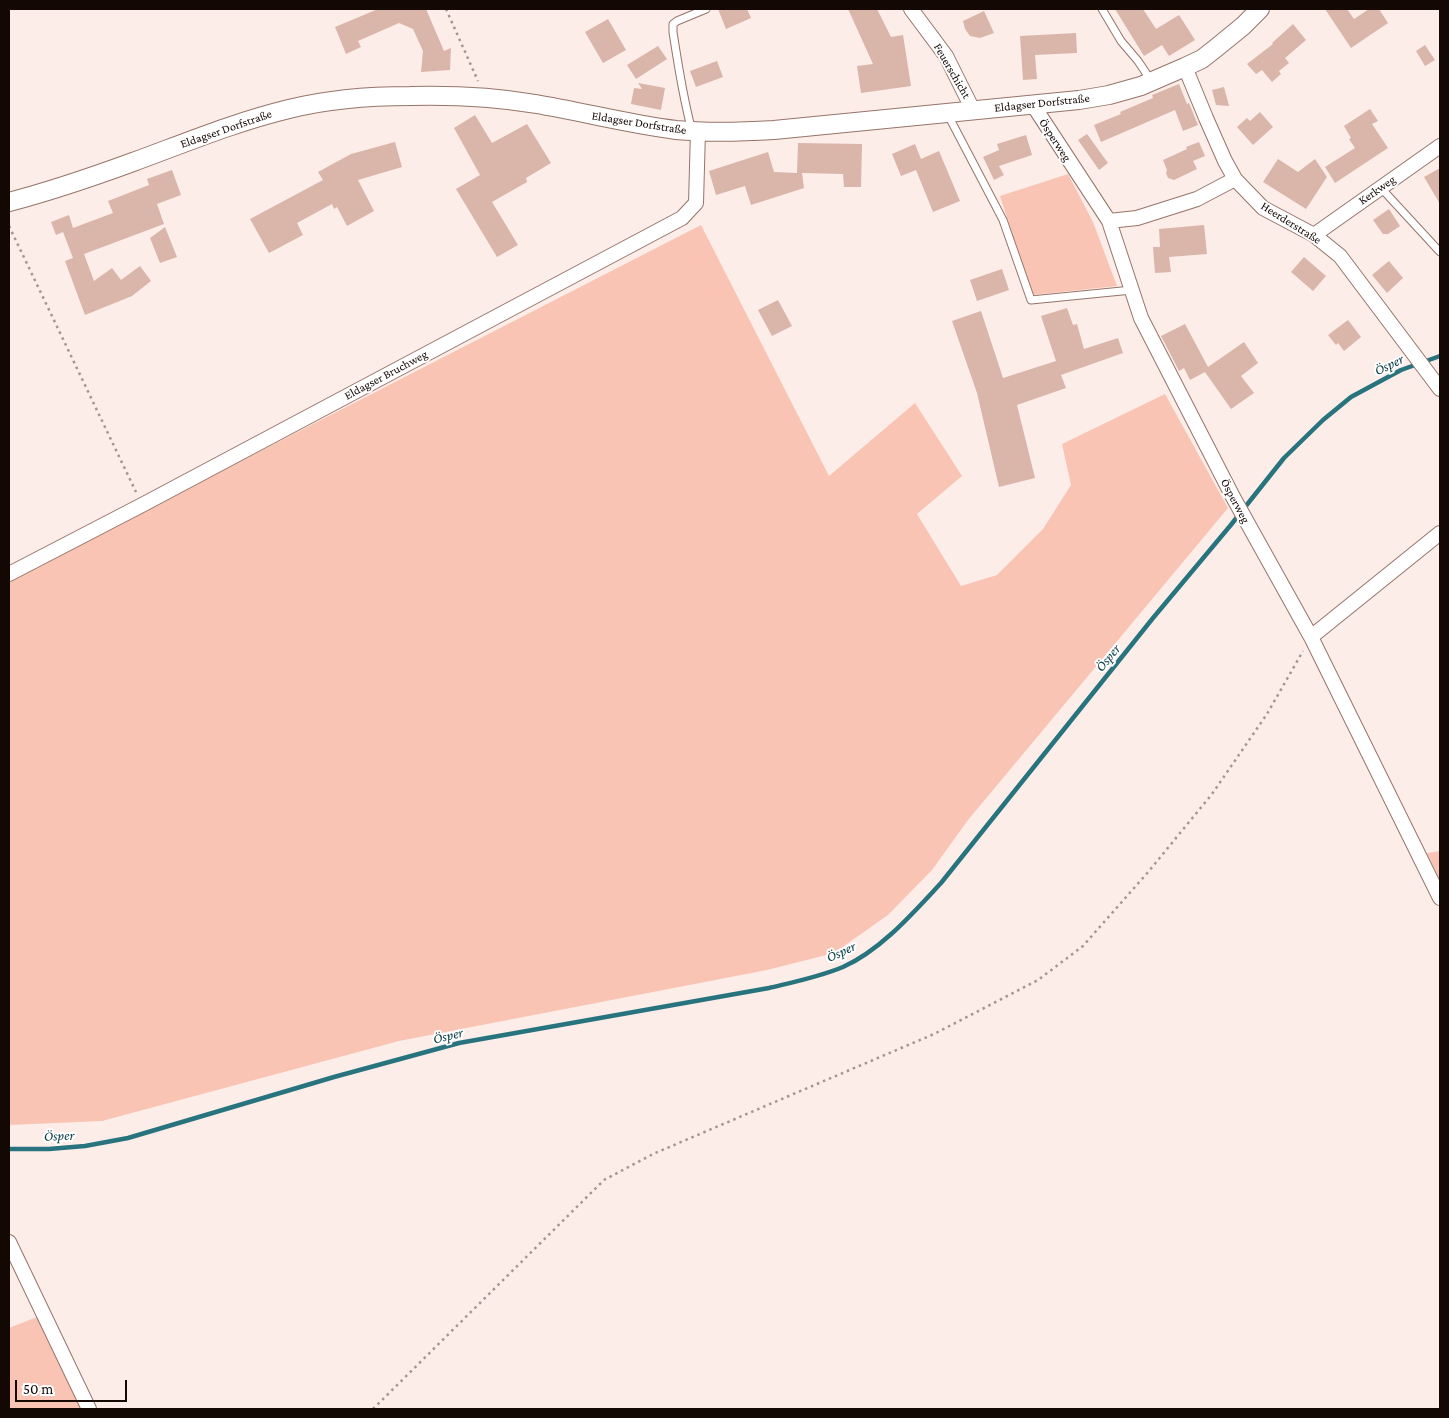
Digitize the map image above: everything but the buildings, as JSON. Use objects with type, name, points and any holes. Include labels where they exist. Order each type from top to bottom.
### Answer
[{"type":"street","name":"Feuerschicht","points":[[912,9],[946,56],[973,110]]},
{"type":"street","name":"Eldagser Dorfstraße","points":[[9,202],[90,178],[226,127],[291,108],[324,102],[372,97],[486,97],[536,104],[627,122],[695,131],[731,132],[774,130],[1080,100],[1110,95],[1152,82],[1186,67],[1216,48],[1244,26],[1260,9]]},
{"type":"street","name":"Heerderstraße","points":[[1186,67],[1206,118],[1235,179],[1263,208],[1314,235],[1340,256],[1440,389]]},
{"type":"street","name":"Ösperweg","points":[[1033,105],[1109,221],[1141,318],[1244,519],[1311,637],[1440,898]]},
{"type":"street","name":"Eldagser Bruchweg","points":[[9,574],[682,218],[696,203],[695,131]]},
{"type":"street","name":"Kerkweg","points":[[1314,235],[1440,146]]},
{"type":"street","points":[[1109,221],[1137,218],[1197,199],[1235,179]]},
{"type":"street","points":[[1311,637],[1440,533]]},
{"type":"street","points":[[9,1242],[89,1409]]},
{"type":"lane","points":[[695,131],[685,107],[673,32],[674,24],[677,20],[706,9]]},
{"type":"lane","points":[[1102,9],[1121,41],[1152,82]]},
{"type":"lane","points":[[946,112],[1003,220],[1031,300],[1132,290]]},
{"type":"lane","points":[[1381,188],[1440,252]]},
{"type":"path","points":[[446,9],[486,97]]},
{"type":"path","points":[[9,226],[142,505]]},
{"type":"path","points":[[373,1409],[604,1180],[653,1154],[934,1034],[1038,980],[1082,946],[1149,871],[1212,794],[1267,714],[1311,637]]},
{"type":"shaded area","points":[[1068,174],[1093,222],[1117,286],[1032,295],[1000,196]]},
{"type":"shaded area","points":[[701,225],[829,476],[915,403],[962,476],[917,514],[961,586],[997,575],[1043,529],[1071,485],[1062,444],[1165,394],[1228,508],[968,820],[932,870],[888,915],[834,953],[767,970],[399,1041],[102,1121],[9,1125],[9,580]]},
{"type":"shaded area","points":[[1440,851],[1440,880],[1427,853]]},
{"type":"shaded area","points":[[42,1315],[86,1409],[9,1409],[9,1328]]},
{"type":"waterway","name":"Ösper","points":[[9,1149],[49,1149],[85,1146],[128,1138],[334,1077],[459,1043],[769,988],[825,974],[857,960],[896,930],[941,883],[1284,458],[1323,420],[1351,397],[1401,370],[1440,356]]}]
